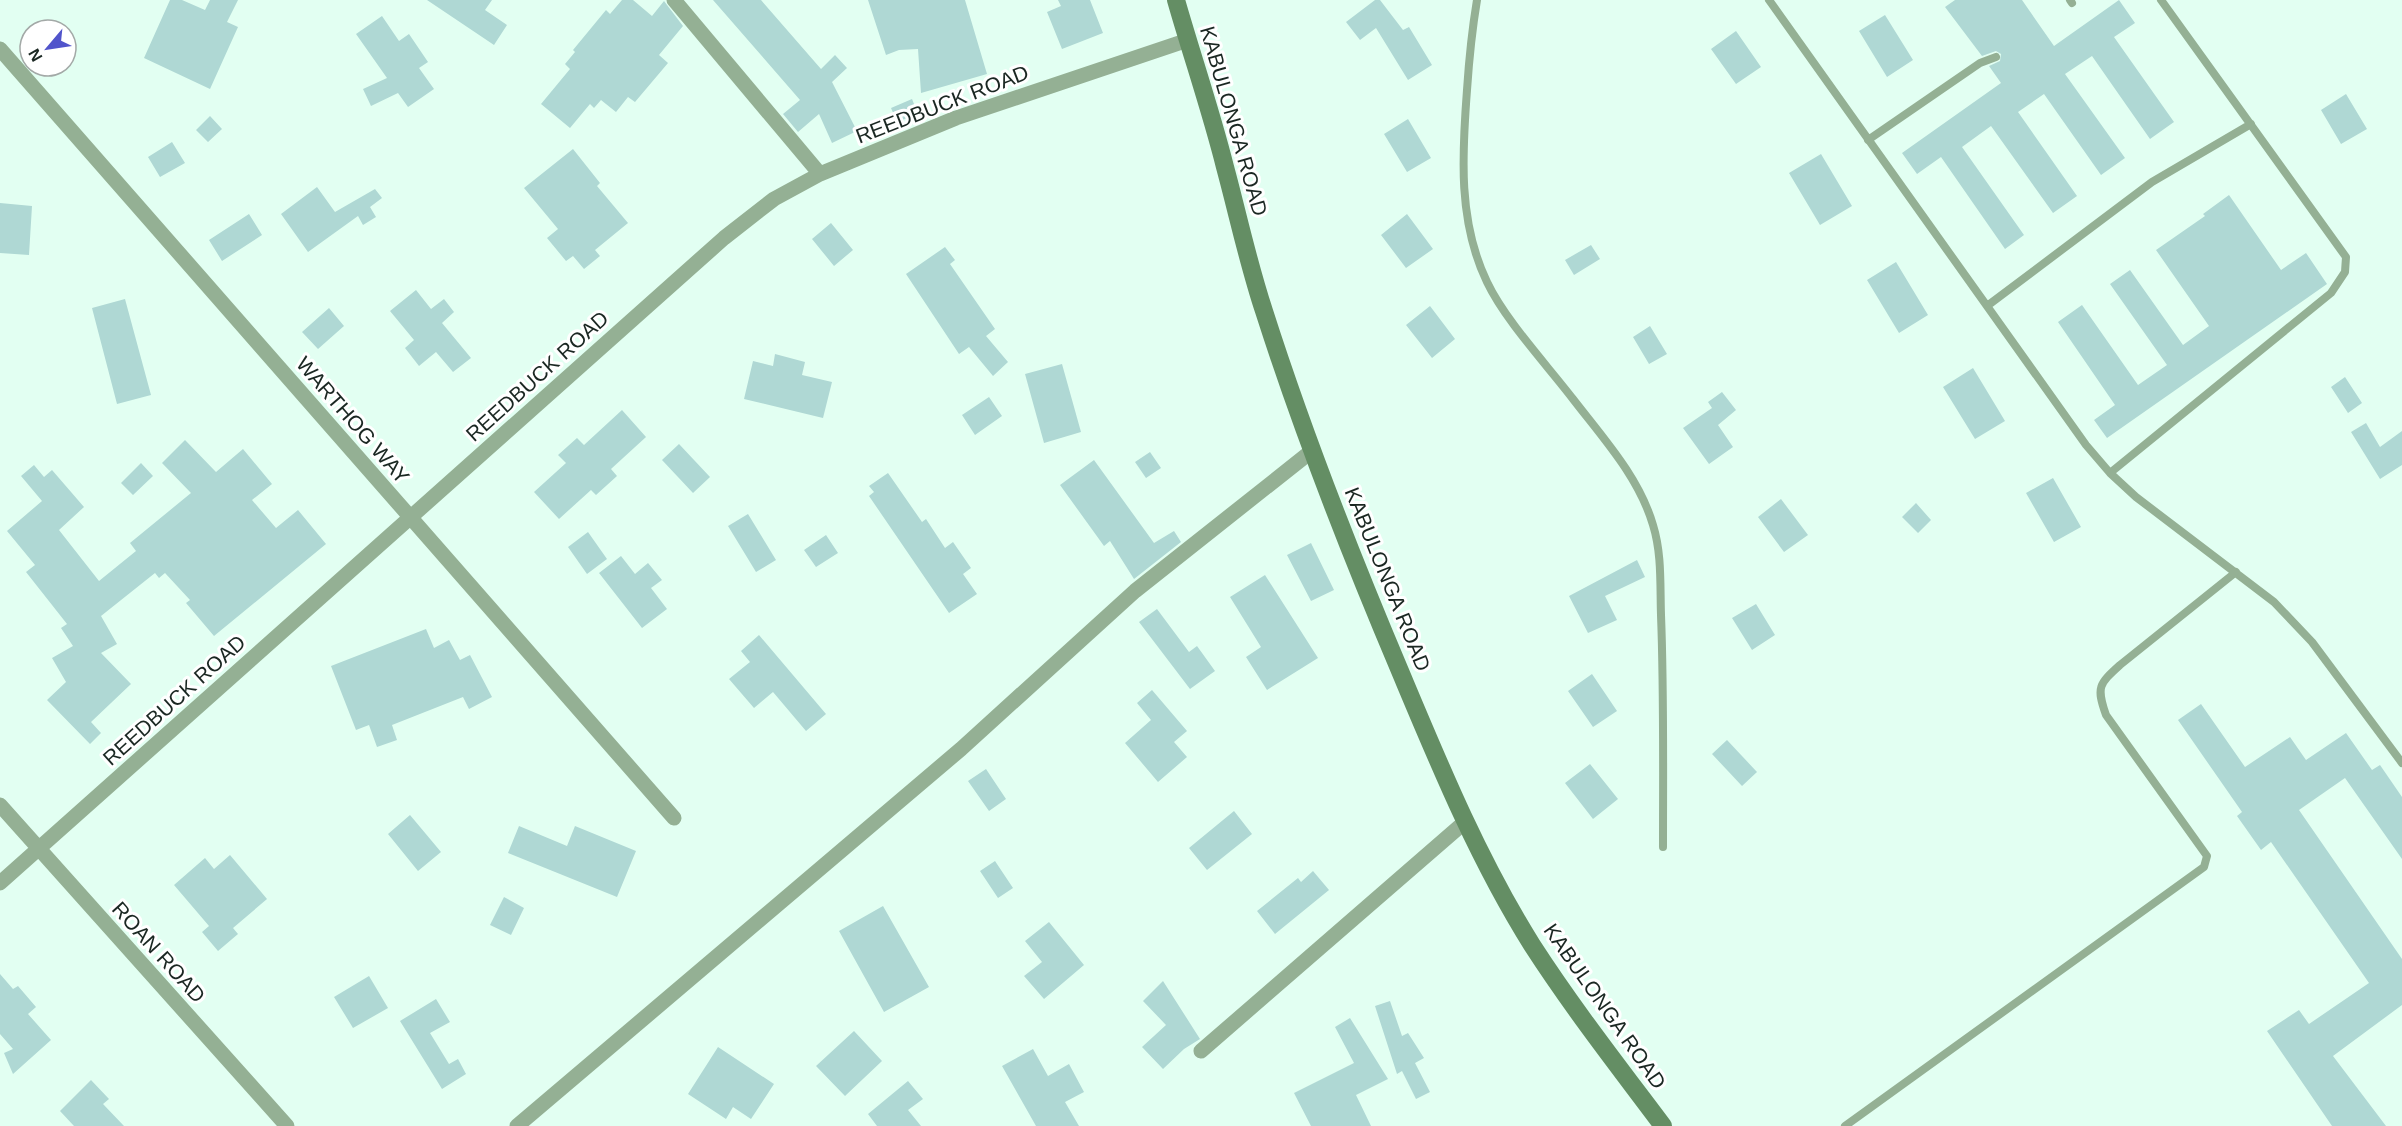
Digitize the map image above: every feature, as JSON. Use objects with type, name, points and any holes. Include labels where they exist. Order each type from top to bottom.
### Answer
[{"type":"main road","name":"KABULONGA ROAD","points":[[1176,0],[1225,164],[1250,267],[1313,450],[1387,640],[1466,821],[1531,943],[1569,999],[1663,1126]]},
{"type":"street","points":[[674,0],[820,174]]},
{"type":"street","name":"REEDBUCK ROAD","points":[[0,883],[724,238],[774,199],[820,174],[956,118],[1188,40]]},
{"type":"street","name":"WARTHOG WAY","points":[[0,49],[674,818]]},
{"type":"street","points":[[517,1126],[952,757],[1135,591],[1313,450]]},
{"type":"street","name":"ROAN ROAD","points":[[0,805],[287,1126]]},
{"type":"street","points":[[1202,1051],[1466,821]]},
{"type":"lane","points":[[1477,0],[1472,28],[1463,142],[1467,219],[1475,253],[1488,284],[1510,318],[1626,468],[1643,498],[1653,525],[1659,555],[1663,656],[1663,847]]},
{"type":"lane","points":[[1769,0],[2086,445],[2110,473],[2136,497],[2274,602],[2312,642],[2402,763]]},
{"type":"lane","points":[[2110,473],[2331,293],[2345,272],[2346,256],[2161,0]]},
{"type":"lane","points":[[1868,140],[1980,63],[1996,57]]},
{"type":"lane","points":[[1987,306],[2152,182],[2251,124]]},
{"type":"lane","points":[[1845,1126],[2204,867],[2207,856],[2106,715],[2099,695],[2102,681],[2236,572]]},
{"type":"building","points":[[170,0],[182,0],[205,10],[210,0],[238,0],[227,22],[238,27],[210,89],[144,58]]},
{"type":"building","points":[[427,0],[492,0],[485,10],[507,25],[494,45]]},
{"type":"building","points":[[622,0],[633,0],[652,16],[664,1],[683,26],[659,55],[668,63],[635,102],[628,97],[616,112],[601,100],[594,108],[590,104],[570,128],[541,104],[570,69],[565,64],[575,52],[573,50],[606,10],[610,14]]},
{"type":"building","points":[[713,0],[761,0],[821,69],[835,55],[847,68],[832,82],[857,131],[832,143],[819,114],[798,132],[783,114],[800,100]]},
{"type":"building","points":[[868,0],[965,0],[987,74],[921,93],[918,49],[899,50],[886,55]]},
{"type":"building","points":[[1058,0],[1090,0],[1103,33],[1062,49],[1047,12],[1061,6]]},
{"type":"building","points":[[1375,0],[1380,0],[1403,30],[1409,27],[1432,65],[1408,80],[1376,28],[1360,40],[1346,22]]},
{"type":"building","points":[[1955,0],[2022,0],[2054,46],[2119,0],[2135,23],[2114,37],[2174,122],[2150,139],[2092,56],[2065,74],[2125,158],[2101,175],[2044,94],[2018,112],[2077,196],[2053,213],[1991,126],[1962,147],[2024,235],[2005,249],[1941,157],[1917,174],[1902,153],[2001,83],[1989,66],[2000,61],[2001,54],[1996,51],[1982,56],[1945,7]]},
{"type":"building","points":[[1885,15],[1913,60],[1887,77],[1859,31]]},
{"type":"building","points":[[382,16],[399,41],[409,34],[428,62],[419,68],[434,89],[408,107],[398,93],[371,106],[363,89],[387,78],[356,34]]},
{"type":"building","points":[[1736,31],[1761,67],[1736,84],[1711,49]]},
{"type":"building","points":[[2346,94],[2367,129],[2341,144],[2321,110]]},
{"type":"building","points":[[912,99],[918,114],[897,122],[891,108]]},
{"type":"building","points":[[210,116],[222,129],[208,142],[196,130]]},
{"type":"building","points":[[1408,119],[1431,158],[1407,172],[1384,134]]},
{"type":"building","points":[[172,142],[185,163],[160,177],[148,157]]},
{"type":"building","points":[[573,149],[600,183],[597,186],[628,223],[595,250],[600,256],[584,269],[573,256],[566,261],[547,238],[558,229],[524,188]]},
{"type":"building","points":[[1821,154],[1852,206],[1820,225],[1789,173]]},
{"type":"building","points":[[317,187],[335,212],[375,189],[382,198],[370,207],[376,217],[363,225],[358,216],[308,252],[281,214]]},
{"type":"building","points":[[2229,195],[2281,270],[2306,253],[2327,284],[2107,438],[2094,420],[2115,405],[2058,322],[2082,305],[2138,385],[2167,365],[2110,284],[2130,270],[2183,345],[2209,326],[2156,250],[2205,216],[2203,214]]},
{"type":"building","points":[[0,203],[32,206],[29,255],[0,253]]},
{"type":"building","points":[[249,214],[262,235],[222,261],[209,240]]},
{"type":"building","points":[[1407,214],[1433,249],[1406,268],[1381,235]]},
{"type":"building","points":[[831,223],[853,250],[834,266],[812,239]]},
{"type":"building","points":[[1591,245],[1600,259],[1574,275],[1565,260]]},
{"type":"building","points":[[945,247],[955,260],[950,264],[995,329],[986,336],[1008,362],[993,376],[969,347],[959,354],[906,274]]},
{"type":"building","points":[[1896,262],[1928,315],[1899,333],[1867,280]]},
{"type":"building","points":[[416,290],[431,309],[444,299],[454,312],[442,323],[471,358],[453,372],[436,352],[419,366],[405,348],[414,340],[390,311]]},
{"type":"building","points":[[125,299],[151,395],[117,404],[92,308]]},
{"type":"building","points":[[1430,306],[1455,339],[1432,358],[1406,325]]},
{"type":"building","points":[[329,308],[344,326],[318,349],[302,332]]},
{"type":"building","points":[[1650,326],[1667,354],[1649,364],[1633,337]]},
{"type":"building","points":[[775,354],[805,362],[802,375],[832,382],[823,418],[744,399],[753,361],[773,366]]},
{"type":"building","points":[[1062,364],[1081,432],[1044,443],[1025,374]]},
{"type":"building","points":[[1973,368],[2005,421],[1975,439],[1943,387]]},
{"type":"building","points":[[2345,377],[2362,403],[2348,413],[2331,387]]},
{"type":"building","points":[[1722,392],[1736,410],[1718,425],[1733,447],[1709,464],[1683,428],[1712,408],[1708,402]]},
{"type":"building","points":[[989,397],[1002,416],[975,435],[962,415]]},
{"type":"building","points":[[622,410],[646,437],[611,469],[617,476],[596,495],[591,490],[559,519],[534,492],[566,463],[558,455],[577,438],[584,445]]},
{"type":"building","points":[[2366,423],[2380,447],[2402,431],[2402,465],[2380,479],[2351,432]]},
{"type":"building","points":[[185,440],[216,472],[243,449],[272,484],[252,500],[276,528],[298,510],[326,544],[214,636],[186,603],[190,600],[165,573],[159,578],[155,573],[101,616],[117,644],[101,653],[131,684],[91,722],[101,733],[90,744],[47,700],[66,682],[52,658],[73,646],[61,628],[67,624],[26,572],[35,565],[7,531],[42,501],[21,476],[34,465],[44,477],[52,470],[84,507],[59,530],[99,581],[136,551],[130,543],[191,493],[162,463]]},
{"type":"building","points":[[679,444],[710,477],[693,493],[662,460]]},
{"type":"building","points":[[1150,452],[1161,468],[1146,478],[1135,462]]},
{"type":"building","points":[[1094,460],[1154,543],[1174,531],[1181,542],[1134,579],[1110,541],[1104,546],[1060,485]]},
{"type":"building","points":[[141,463],[153,476],[133,495],[121,483]]},
{"type":"building","points":[[888,473],[922,522],[926,519],[945,548],[953,542],[971,568],[963,574],[977,594],[949,613],[869,496],[874,492],[869,486]]},
{"type":"building","points":[[2053,478],[2081,527],[2054,542],[2026,493]]},
{"type":"building","points":[[1781,499],[1808,535],[1784,552],[1758,517]]},
{"type":"building","points":[[1916,503],[1931,520],[1918,533],[1902,517]]},
{"type":"building","points":[[748,514],[776,560],[756,572],[728,526]]},
{"type":"building","points":[[588,532],[607,559],[587,574],[568,547]]},
{"type":"building","points":[[826,535],[838,553],[816,567],[804,550]]},
{"type":"building","points":[[1311,543],[1334,590],[1311,601],[1287,555]]},
{"type":"building","points":[[621,556],[635,574],[648,563],[662,580],[651,588],[667,609],[642,628],[599,573]]},
{"type":"building","points":[[1637,560],[1645,577],[1605,596],[1617,620],[1588,633],[1569,596]]},
{"type":"building","points":[[1265,575],[1318,658],[1267,690],[1246,657],[1261,647],[1230,597]]},
{"type":"building","points":[[1756,604],[1775,635],[1752,650],[1732,618]]},
{"type":"building","points":[[1157,609],[1189,652],[1197,646],[1215,671],[1190,689],[1139,622]]},
{"type":"building","points":[[426,629],[434,648],[449,640],[460,660],[470,655],[492,697],[469,709],[463,697],[392,725],[397,740],[377,747],[369,725],[356,730],[331,666]]},
{"type":"building","points":[[759,635],[826,714],[806,731],[773,692],[754,708],[729,679],[750,662],[741,651]]},
{"type":"building","points":[[1592,674],[1617,711],[1593,727],[1568,691]]},
{"type":"building","points":[[1152,690],[1187,731],[1174,742],[1187,757],[1158,782],[1125,743],[1151,720],[1137,703]]},
{"type":"building","points":[[2201,704],[2245,767],[2290,737],[2306,760],[2346,733],[2372,770],[2380,765],[2402,797],[2402,859],[2345,778],[2299,810],[2402,959],[2402,1005],[2333,1056],[2386,1126],[2332,1126],[2267,1031],[2299,1010],[2309,1024],[2369,983],[2271,842],[2261,850],[2237,816],[2242,812],[2178,720]]},
{"type":"building","points":[[1727,740],[1757,772],[1742,786],[1712,754]]},
{"type":"building","points":[[1590,764],[1618,799],[1593,819],[1565,783]]},
{"type":"building","points":[[986,769],[1006,799],[989,811],[968,781]]},
{"type":"building","points":[[1234,811],[1252,834],[1207,870],[1189,848]]},
{"type":"building","points":[[410,815],[441,852],[418,871],[388,834]]},
{"type":"building","points":[[519,826],[567,846],[575,826],[636,851],[617,897],[508,853]]},
{"type":"building","points":[[230,855],[267,899],[233,928],[238,934],[218,951],[202,932],[209,926],[174,885],[205,858],[214,869]]},
{"type":"building","points":[[995,861],[1013,888],[998,898],[980,871]]},
{"type":"building","points":[[1313,871],[1329,890],[1275,934],[1257,911],[1298,878],[1301,882]]},
{"type":"building","points":[[504,897],[524,908],[511,935],[490,925]]},
{"type":"building","points":[[883,906],[929,987],[884,1012],[839,931]]},
{"type":"building","points":[[1049,922],[1084,965],[1044,999],[1024,976],[1042,962],[1025,941]]},
{"type":"building","points":[[0,974],[13,989],[18,986],[36,1007],[28,1014],[51,1040],[13,1074],[4,1053],[13,1049],[0,1034]]},
{"type":"building","points":[[369,976],[388,1008],[353,1028],[334,997]]},
{"type":"building","points":[[1163,981],[1200,1039],[1184,1049],[1163,1069],[1142,1047],[1166,1025],[1143,1001]]},
{"type":"building","points":[[436,999],[450,1022],[430,1033],[449,1064],[458,1059],[466,1074],[442,1089],[400,1021]]},
{"type":"building","points":[[1390,1001],[1402,1036],[1408,1033],[1424,1058],[1415,1063],[1430,1092],[1416,1099],[1402,1071],[1397,1074],[1375,1006]]},
{"type":"building","points":[[1350,1018],[1388,1079],[1356,1095],[1371,1126],[1311,1126],[1294,1093],[1354,1063],[1335,1027]]},
{"type":"building","points":[[854,1031],[882,1061],[845,1096],[816,1066]]},
{"type":"building","points":[[718,1047],[774,1084],[751,1119],[733,1107],[726,1119],[688,1094]]},
{"type":"building","points":[[1033,1049],[1048,1076],[1069,1064],[1084,1092],[1065,1102],[1079,1126],[1036,1126],[1002,1066]]},
{"type":"building","points":[[91,1080],[109,1099],[103,1104],[124,1126],[74,1126],[60,1111]]},
{"type":"building","points":[[908,1081],[923,1099],[908,1110],[921,1126],[877,1126],[868,1114]]}]
